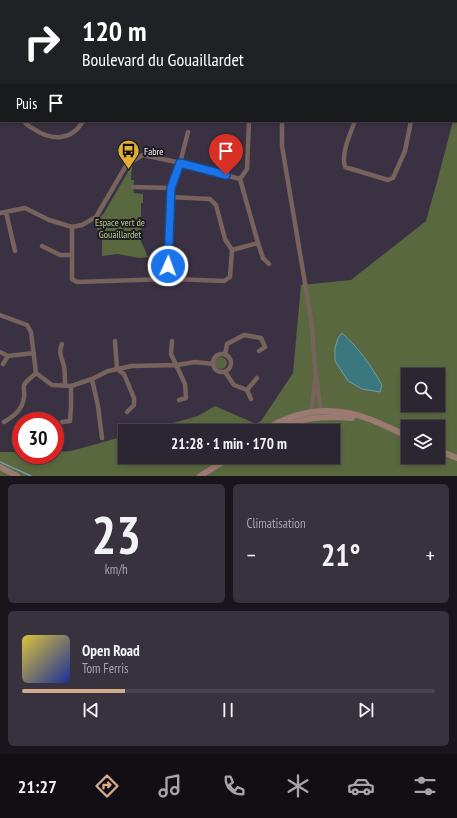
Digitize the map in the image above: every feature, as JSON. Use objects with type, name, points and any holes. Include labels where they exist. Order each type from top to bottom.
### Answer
[{"type":"main road","points":[[276,424],[288,418],[321,410],[363,417],[401,433]]},
{"type":"main road","points":[[291,424],[301,420],[322,416],[359,419],[390,428]]},
{"type":"main road","points":[[445,453],[457,458]]},
{"type":"main road","points":[[200,476],[220,464]]},
{"type":"main road","points":[[0,467],[17,476]]},
{"type":"street","points":[[25,122],[39,133],[52,138],[70,135],[82,122]]},
{"type":"street","points":[[240,179],[247,169],[249,122]]},
{"type":"street","points":[[282,122],[282,146],[309,306],[316,378],[321,410]]},
{"type":"street","points":[[356,122],[350,134],[343,161],[345,167],[388,180],[393,178],[405,151],[411,122]]},
{"type":"street","points":[[72,227],[72,279],[77,282],[168,279],[171,188],[180,163],[188,132]]},
{"type":"street","points":[[0,213],[25,208],[49,220],[72,227],[82,225],[96,217],[127,164],[143,155],[240,179]]},
{"type":"street","points":[[240,179],[263,258],[269,264]]},
{"type":"street","points":[[133,188],[171,188]]},
{"type":"street","points":[[170,197],[210,198],[216,206],[225,239],[232,250],[230,277],[224,281],[174,279]]},
{"type":"street","points":[[6,212],[15,251]]},
{"type":"street","points":[[232,250],[258,243]]},
{"type":"street","points":[[42,246],[60,255],[71,255]]},
{"type":"street","points":[[0,315],[27,325],[31,332],[36,374]]},
{"type":"street","points":[[225,355],[227,344],[244,335],[261,338],[265,347],[259,351]]},
{"type":"street","points":[[115,341],[118,369],[124,374],[134,398],[134,405],[128,412]]},
{"type":"street","points":[[172,341],[171,354],[185,384],[186,398],[179,400]]},
{"type":"street","points":[[62,344],[60,348],[61,359],[64,364],[64,386]]},
{"type":"street","points":[[0,352],[8,356],[34,353]]},
{"type":"street","points":[[225,355],[216,357],[213,364],[216,370],[225,372]]},
{"type":"street","points":[[225,355],[229,358],[230,365],[225,372]]},
{"type":"street","points":[[4,364],[8,356]]},
{"type":"street","points":[[36,374],[52,385],[71,386],[92,379],[108,371],[132,366],[177,365],[195,362],[213,364]]},
{"type":"street","points":[[225,372],[234,386],[247,390]]},
{"type":"street","points":[[4,422],[14,416],[21,407],[24,397],[25,384],[36,374]]},
{"type":"street","points":[[247,390],[257,378]]},
{"type":"street","points":[[311,412],[316,378]]},
{"type":"street","points":[[92,379],[98,406],[102,438]]},
{"type":"street","points":[[64,422],[70,420],[71,386]]},
{"type":"street","points":[[247,390],[250,399]]},
{"type":"shaded area","points":[[342,333],[359,351],[374,371],[382,385],[380,392],[362,389],[348,381],[335,361],[335,348],[338,338]]},
{"type":"shaded area","points":[[219,357],[223,357],[227,363],[223,369],[219,369],[215,365],[215,361]]},
{"type":"green space","points":[[453,122],[457,122],[457,476],[0,476],[0,452],[12,452],[12,464],[64,464],[64,451],[71,451],[118,438],[118,464],[340,464],[340,424],[256,424],[261,421],[293,373],[301,285],[351,280],[426,221]]},
{"type":"green space","name":"Espace vert de Gouaillardet","points":[[132,165],[131,180],[134,180],[134,193],[143,194],[143,203],[141,203],[141,241],[148,257],[139,258],[118,254],[102,256],[102,237],[94,224],[104,213]]},
{"type":"green space","points":[[215,406],[256,424],[169,424],[198,416]]},
{"type":"waterway","points":[[0,462],[31,476]]},
{"type":"place","name":"Fabre","points":[[129,170]]},
{"type":"route","points":[[168,266],[171,188],[180,163],[226,175]]}]
